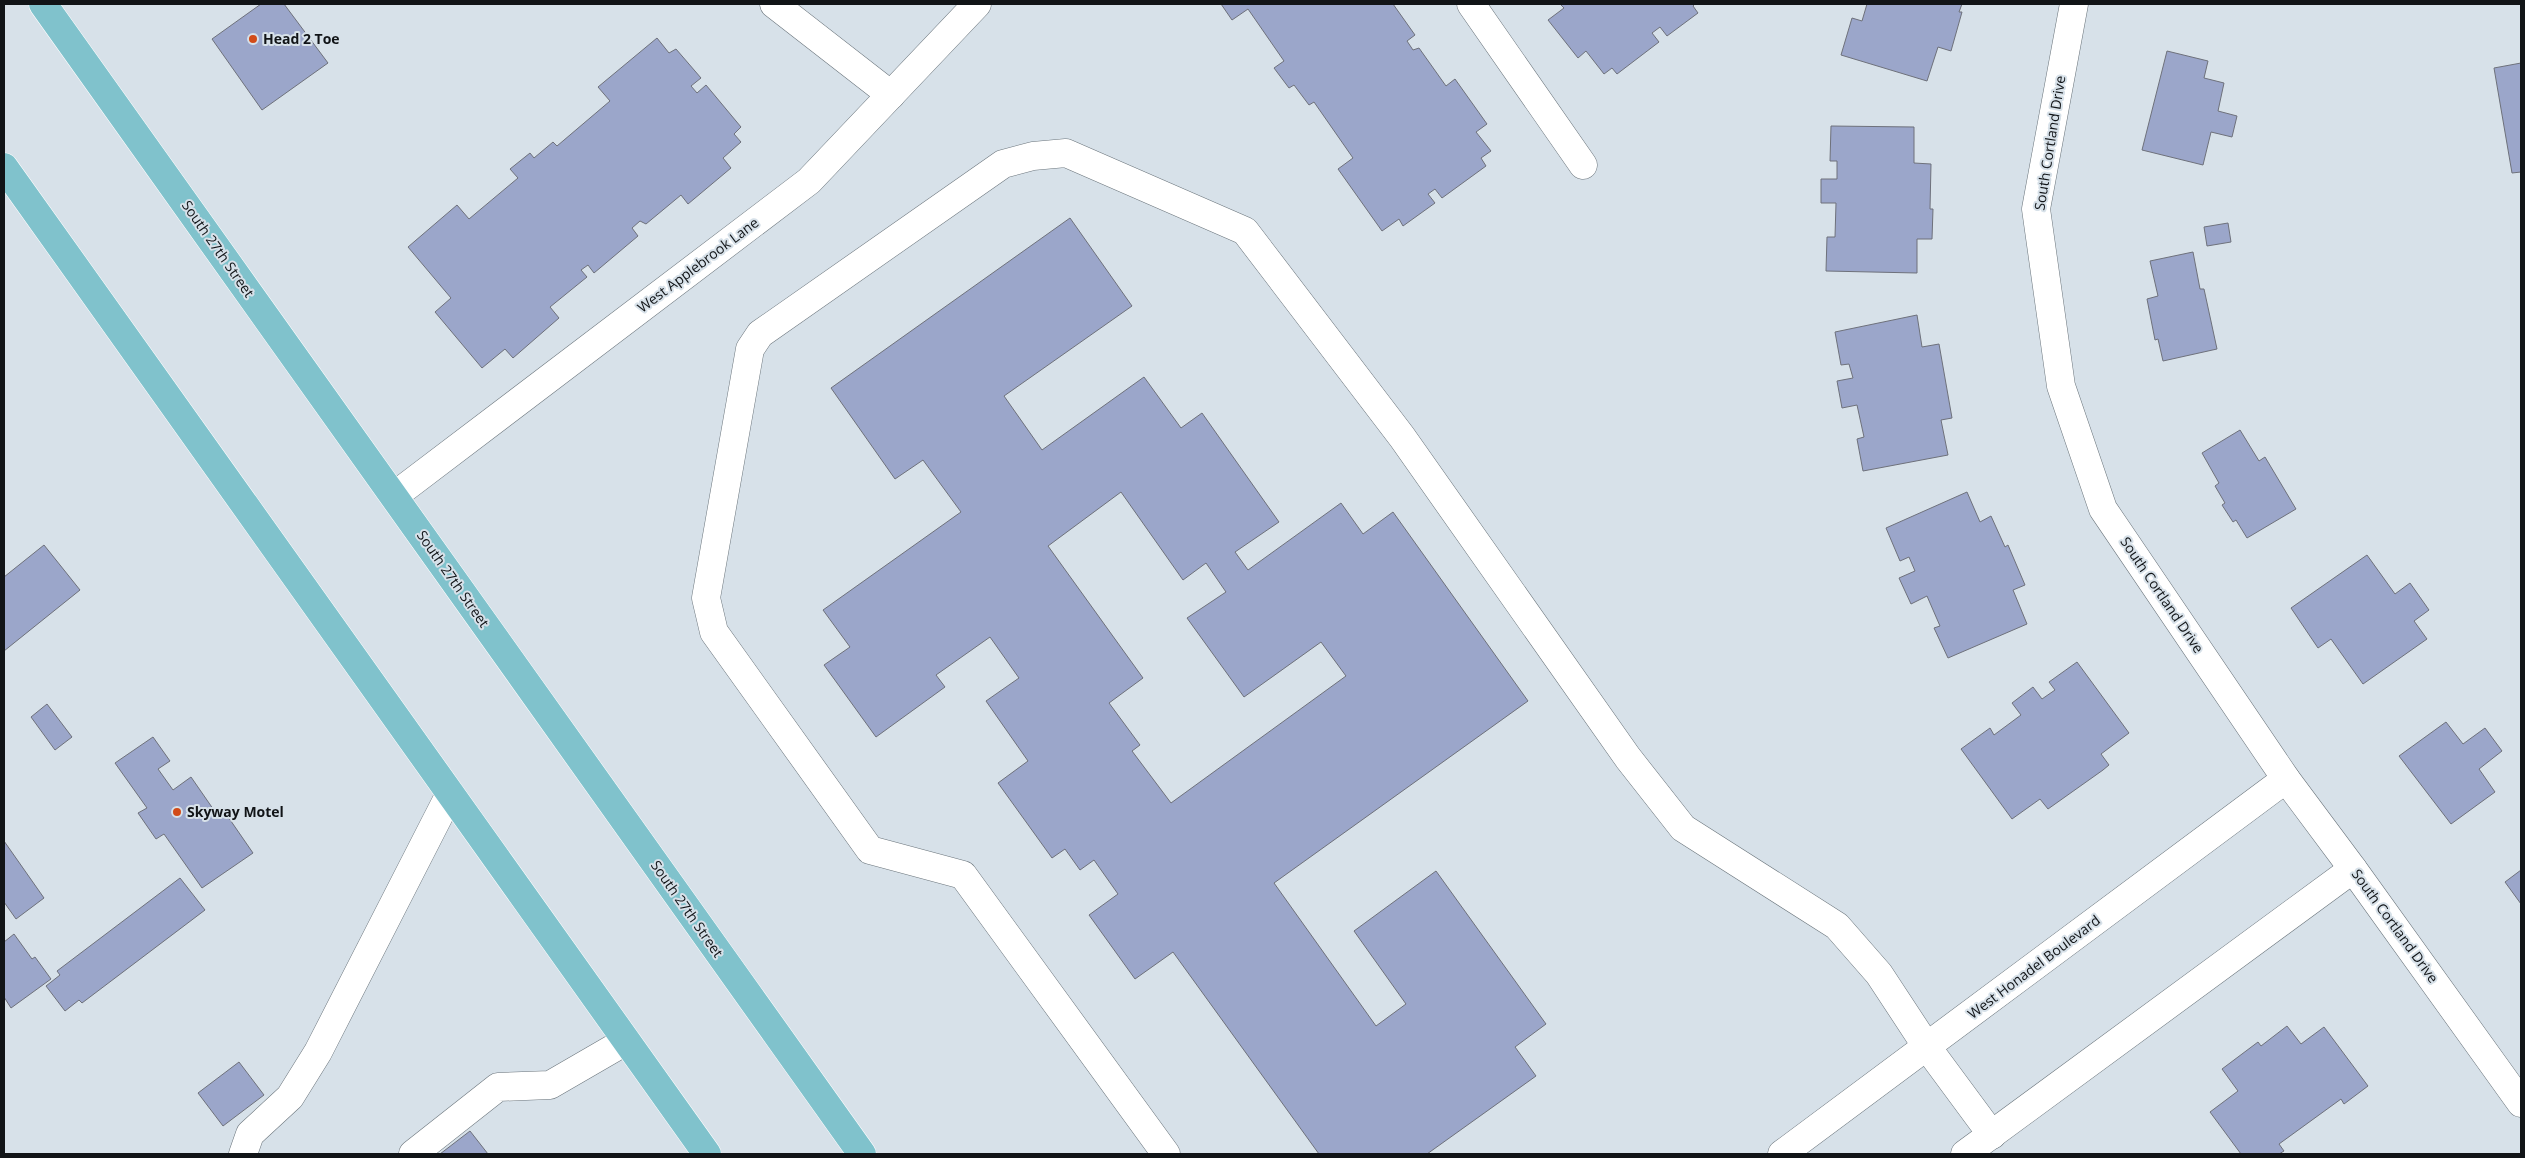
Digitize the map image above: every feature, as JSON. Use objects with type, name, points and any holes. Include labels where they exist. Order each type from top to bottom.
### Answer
[{"type":"main road","name":"South 27th Street","points":[[43,4],[862,1154]]},
{"type":"main road","points":[[4,167],[707,1154]]},
{"type":"street","points":[[774,4],[891,95]]},
{"type":"street","name":"West Applebrook Lane","points":[[394,496],[809,181],[977,4]]},
{"type":"street","points":[[1471,4],[1583,166]]},
{"type":"street","name":"South Cortland Drive","points":[[2074,4],[2036,209],[2060,386],[2103,508],[2286,779],[2354,869],[2521,1103]]},
{"type":"street","points":[[1166,1154],[963,875],[870,850],[714,632],[706,598],[750,349],[760,334],[1003,164],[1033,156],[1066,153],[1245,231],[1402,437],[1628,758],[1683,828],[1837,926],[1879,974],[1926,1047],[1992,1135]]},
{"type":"street","name":"West Honadel Boulevard","points":[[1782,1154],[2286,779]]},
{"type":"street","points":[[243,1154],[250,1134],[290,1097],[318,1052],[450,794]]},
{"type":"street","points":[[1966,1154],[2354,869]]},
{"type":"street","points":[[413,1154],[498,1087],[550,1085],[626,1040]]},
{"type":"building","points":[[261,4],[284,4],[328,63],[262,110],[212,39]]},
{"type":"building","points":[[1221,4],[1393,4],[1415,35],[1407,41],[1413,50],[1419,48],[1446,86],[1455,79],[1487,124],[1476,132],[1491,151],[1481,158],[1486,166],[1442,198],[1435,189],[1428,194],[1435,203],[1403,226],[1399,219],[1382,231],[1338,169],[1353,158],[1314,102],[1309,105],[1294,85],[1289,88],[1274,68],[1284,61],[1248,9],[1232,20]]},
{"type":"building","points":[[1560,4],[1695,4],[1693,6],[1698,13],[1667,36],[1660,27],[1652,33],[1659,42],[1617,74],[1612,68],[1604,74],[1586,51],[1578,58],[1548,20],[1564,8]]},
{"type":"building","points":[[1867,4],[1962,4],[1959,12],[1962,12],[1951,51],[1938,47],[1927,81],[1841,55],[1852,18],[1862,21]]},
{"type":"building","points":[[657,38],[669,53],[676,49],[701,78],[691,86],[697,93],[706,85],[741,127],[734,134],[741,142],[723,158],[731,168],[688,204],[681,195],[646,224],[640,221],[632,228],[638,236],[594,273],[588,265],[581,270],[587,277],[550,307],[559,318],[513,358],[505,349],[482,368],[435,312],[451,298],[408,247],[457,205],[469,219],[518,178],[510,169],[530,153],[534,158],[553,142],[557,146],[610,101],[598,87]]},
{"type":"building","points":[[2167,51],[2208,61],[2204,78],[2224,83],[2218,111],[2237,116],[2232,137],[2211,132],[2203,165],[2142,150]]},
{"type":"building","points":[[2521,63],[2521,172],[2512,173],[2494,68]]},
{"type":"building","points":[[1831,126],[1914,127],[1914,163],[1931,164],[1930,209],[1933,209],[1932,239],[1917,239],[1917,273],[1826,271],[1827,237],[1835,237],[1836,203],[1821,203],[1821,179],[1837,179],[1837,161],[1830,161]]},
{"type":"building","points":[[1070,218],[1132,306],[1004,396],[1042,450],[1144,377],[1181,428],[1202,413],[1279,522],[1235,552],[1248,570],[1341,503],[1363,534],[1393,512],[1528,701],[1274,883],[1376,1026],[1406,1004],[1354,931],[1436,871],[1546,1024],[1515,1047],[1536,1076],[1427,1154],[1319,1154],[1173,952],[1135,979],[1089,915],[1118,894],[1094,860],[1080,870],[1065,849],[1052,858],[998,783],[1028,761],[986,701],[1019,678],[990,637],[936,675],[945,687],[876,737],[824,665],[850,647],[823,610],[961,512],[923,460],[895,479],[831,388]],"holes":[[[1121,492],[1183,580],[1206,563],[1226,592],[1187,618],[1244,697],[1321,642],[1346,676],[1171,803],[1132,751],[1140,745],[1109,703],[1143,678],[1048,546]]]},
{"type":"building","points":[[2228,223],[2231,242],[2207,246],[2204,227]]},
{"type":"building","points":[[2193,252],[2200,289],[2204,289],[2217,349],[2163,361],[2158,339],[2155,340],[2147,299],[2158,296],[2150,261]]},
{"type":"building","points":[[1917,315],[1922,347],[1939,344],[1952,418],[1941,420],[1948,455],[1863,471],[1857,439],[1864,437],[1857,405],[1842,408],[1837,381],[1853,378],[1849,364],[1841,365],[1835,332]]},
{"type":"building","points":[[2240,430],[2259,461],[2265,457],[2296,509],[2247,538],[2236,520],[2233,522],[2222,505],[2225,503],[2215,486],[2219,483],[2202,453]]},
{"type":"building","points":[[1967,492],[1980,522],[1991,516],[2005,547],[2008,545],[2025,585],[2013,590],[2027,624],[1948,658],[1934,628],[1940,626],[1927,596],[1911,604],[1899,578],[1915,571],[1909,557],[1900,561],[1886,528]]},
{"type":"building","points":[[44,545],[80,590],[4,651],[4,577]]},
{"type":"building","points":[[2367,555],[2395,594],[2410,583],[2429,610],[2414,621],[2427,639],[2363,684],[2331,639],[2318,648],[2291,608]]},
{"type":"building","points":[[2077,662],[2129,733],[2101,754],[2109,765],[2103,770],[2048,809],[2040,799],[2012,819],[1961,749],[1990,728],[1994,735],[2021,715],[2012,703],[2033,687],[2042,699],[2055,690],[2049,682]]},
{"type":"building","points":[[47,704],[72,737],[55,750],[31,717]]},
{"type":"building","points":[[2446,722],[2463,744],[2485,728],[2502,751],[2479,769],[2495,792],[2451,824],[2399,756]]},
{"type":"building","name":"Skyway Motel","points":[[153,737],[170,761],[158,769],[173,790],[191,777],[218,816],[224,811],[253,853],[202,888],[164,834],[156,839],[138,813],[147,808],[115,763]]},
{"type":"building","points":[[4,841],[44,898],[16,919],[4,902]]},
{"type":"building","points":[[2521,870],[2521,904],[2505,882]]},
{"type":"building","points":[[180,878],[205,910],[82,1003],[79,1000],[65,1011],[46,986],[60,975],[57,971]]},
{"type":"building","points":[[14,934],[32,959],[35,957],[51,979],[11,1008],[4,997],[4,942]]},
{"type":"building","points":[[2287,1026],[2301,1044],[2324,1027],[2368,1086],[2344,1104],[2341,1099],[2279,1144],[2284,1151],[2279,1154],[2241,1154],[2210,1112],[2238,1091],[2222,1069],[2258,1042],[2261,1046]]},
{"type":"building","points":[[239,1062],[264,1095],[223,1126],[198,1093]]},
{"type":"building","points":[[470,1131],[488,1154],[440,1154]]},
{"type":"place","name":"Head 2 Toe","points":[[253,39]]},
{"type":"place","name":"Skyway Motel","points":[[177,812]]}]
